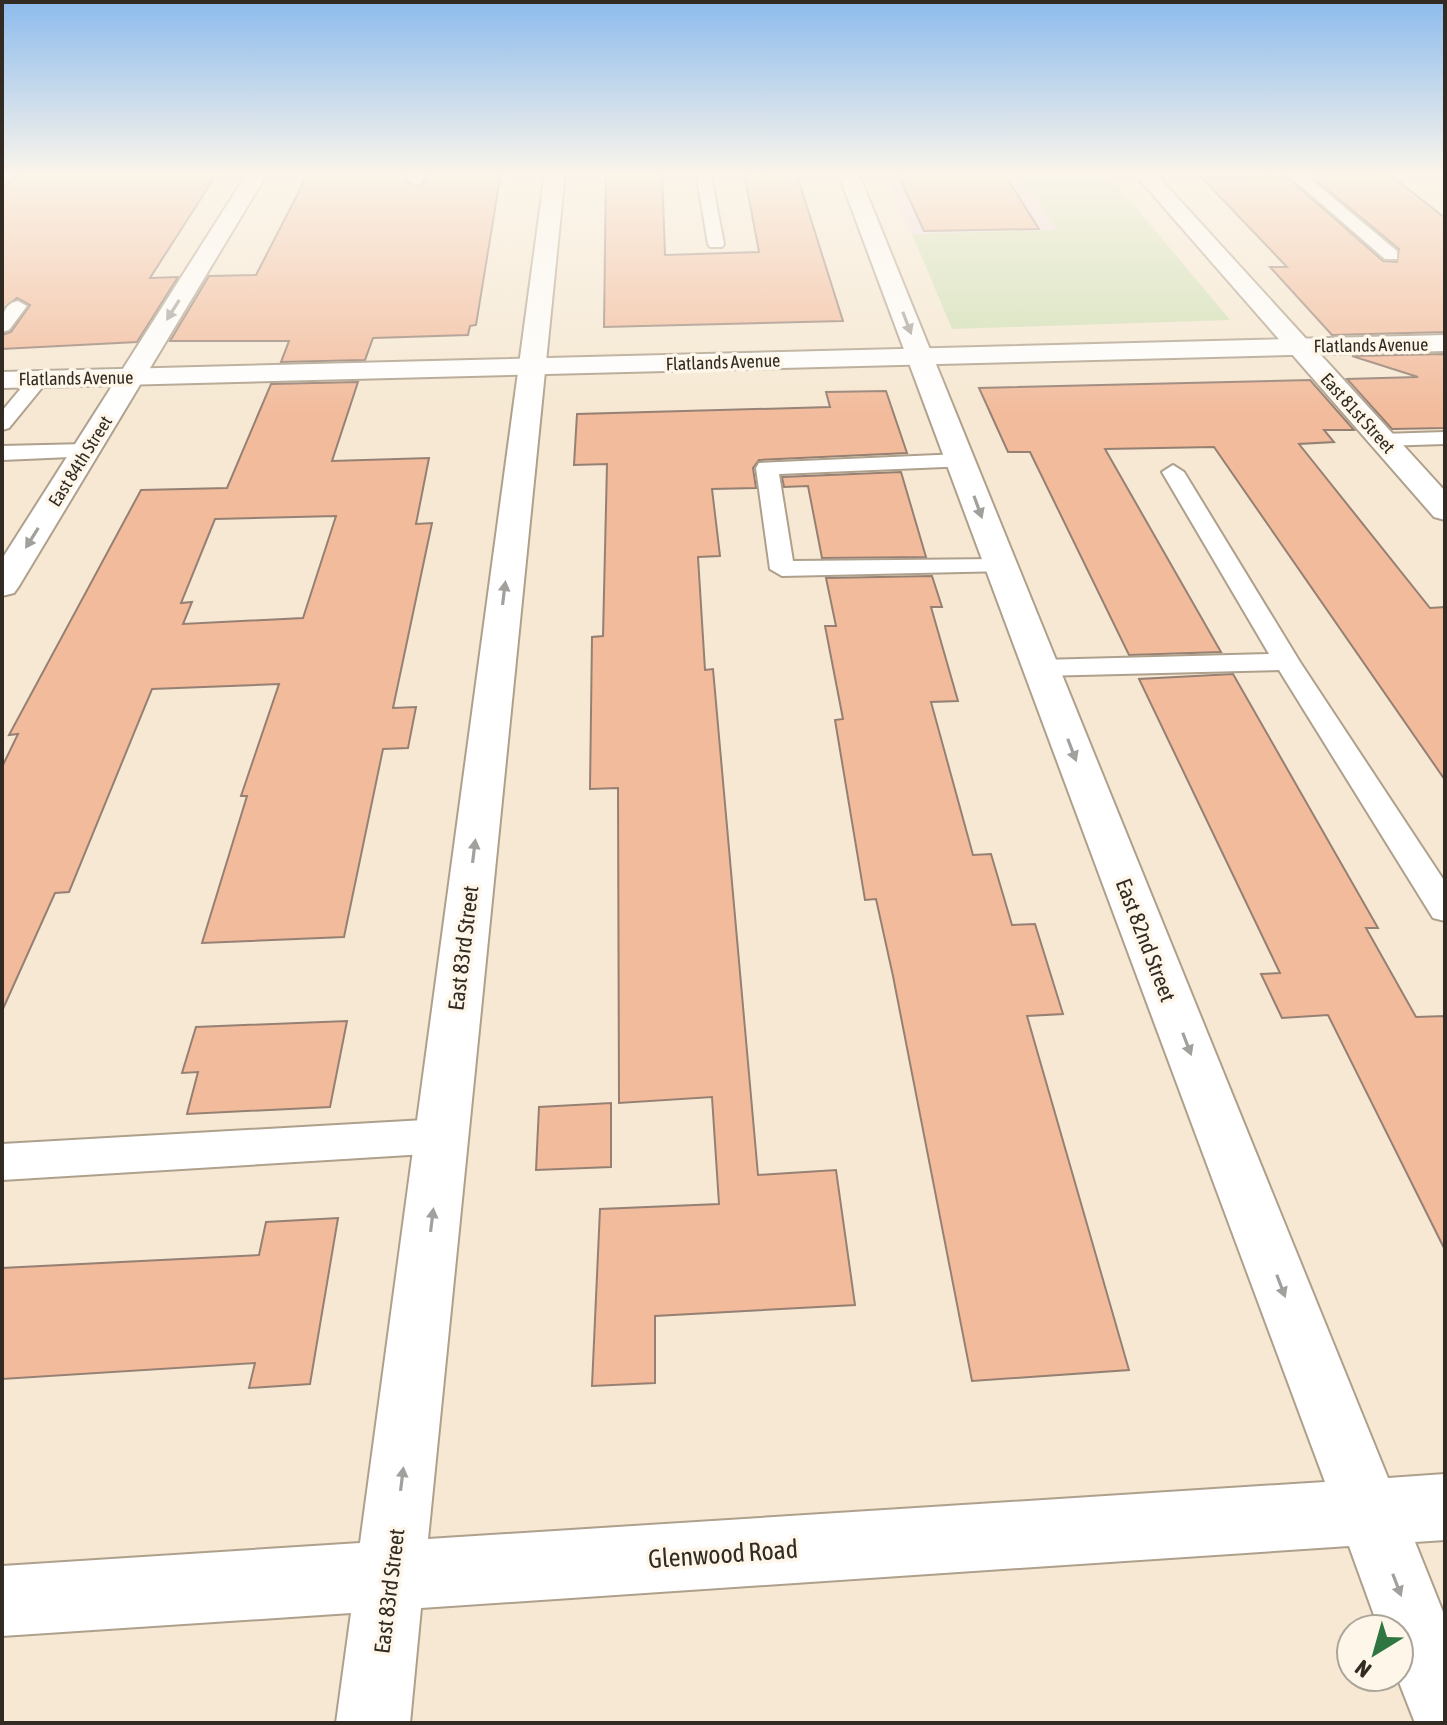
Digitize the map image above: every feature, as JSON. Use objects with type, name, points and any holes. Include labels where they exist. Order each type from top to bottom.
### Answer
[{"type":"street","name":"East 84th Street","points":[[2,586],[209,252]]},
{"type":"street","name":"East 83rd Street","points":[[373,1723],[545,252]]},
{"type":"street","name":"East 82nd Street","points":[[879,252],[1445,1707]]},
{"type":"street","name":"East 81st Street","points":[[1215,252],[1445,510]]},
{"type":"street","name":"Flatlands Avenue","points":[[2,380],[1445,343]]},
{"type":"street","name":"Glenwood Road","points":[[2,1601],[1445,1507]]},
{"type":"lane","points":[[2,326],[18,306]]},
{"type":"lane","points":[[2,424],[39,379]]},
{"type":"lane","points":[[1382,440],[1445,438]]},
{"type":"lane","points":[[2,453],[86,451]]},
{"type":"lane","points":[[960,461],[767,468],[782,569],[999,566]]},
{"type":"lane","points":[[1173,472],[1287,662],[1445,909]]},
{"type":"lane","points":[[1040,668],[1287,662]]},
{"type":"lane","points":[[2,1162],[442,1136]]},
{"type":"green space","points":[[920,252],[1174,252],[1230,320],[952,329]]},
{"type":"building","points":[[2,252],[166,252],[150,278],[178,277],[137,342],[2,349],[2,335],[11,332],[30,305],[17,298],[2,310]]},
{"type":"building","points":[[268,252],[488,252],[476,325],[470,326],[468,335],[373,338],[365,360],[281,362],[289,341],[170,341],[209,276],[256,275]]},
{"type":"building","points":[[605,252],[665,252],[665,255],[821,252],[843,321],[604,327]]},
{"type":"building","points":[[1273,252],[1373,252],[1383,261],[1397,262],[1398,252],[1445,252],[1445,332],[1332,335],[1270,267],[1287,267]]},
{"type":"building","points":[[1445,354],[1445,428],[1392,429],[1347,379],[1418,377],[1352,356]]},
{"type":"building","points":[[1310,380],[1354,430],[1324,430],[1334,442],[1299,444],[1430,608],[1445,607],[1445,780],[1214,447],[1105,449],[1221,652],[1129,655],[1030,452],[1008,452],[979,388]]},
{"type":"building","points":[[358,382],[332,461],[429,458],[416,524],[432,523],[393,708],[416,707],[408,748],[383,749],[344,937],[202,943],[247,796],[241,796],[279,684],[152,689],[69,892],[55,893],[2,1011],[2,767],[18,734],[9,735],[141,490],[227,488],[271,384]],"holes":[[[336,516],[303,618],[183,624],[192,602],[181,603],[215,519]]]},
{"type":"building","points":[[886,391],[907,453],[759,460],[753,468],[756,488],[712,489],[720,556],[698,557],[705,670],[713,669],[758,1175],[836,1170],[855,1305],[655,1316],[655,1383],[592,1386],[600,1209],[719,1204],[712,1097],[619,1103],[618,788],[590,789],[592,637],[603,636],[607,464],[574,465],[577,414],[830,407],[826,392]]},
{"type":"building","points":[[901,472],[926,557],[822,558],[808,486],[784,487],[782,477]]},
{"type":"building","points":[[932,576],[942,607],[931,607],[958,701],[931,702],[973,855],[991,854],[1012,925],[1035,924],[1063,1014],[1027,1016],[1129,1370],[972,1381],[876,899],[865,900],[835,720],[843,719],[825,626],[836,626],[826,578]]},
{"type":"building","points":[[1233,674],[1378,928],[1366,928],[1416,1017],[1445,1016],[1445,1250],[1328,1015],[1282,1018],[1261,974],[1280,973],[1139,679]]},
{"type":"building","points":[[347,1021],[330,1107],[187,1114],[198,1072],[182,1073],[196,1027]]},
{"type":"building","points":[[611,1103],[611,1167],[536,1170],[539,1107]]},
{"type":"building","points":[[338,1218],[310,1384],[249,1388],[255,1363],[2,1379],[2,1268],[259,1255],[266,1222]]}]
